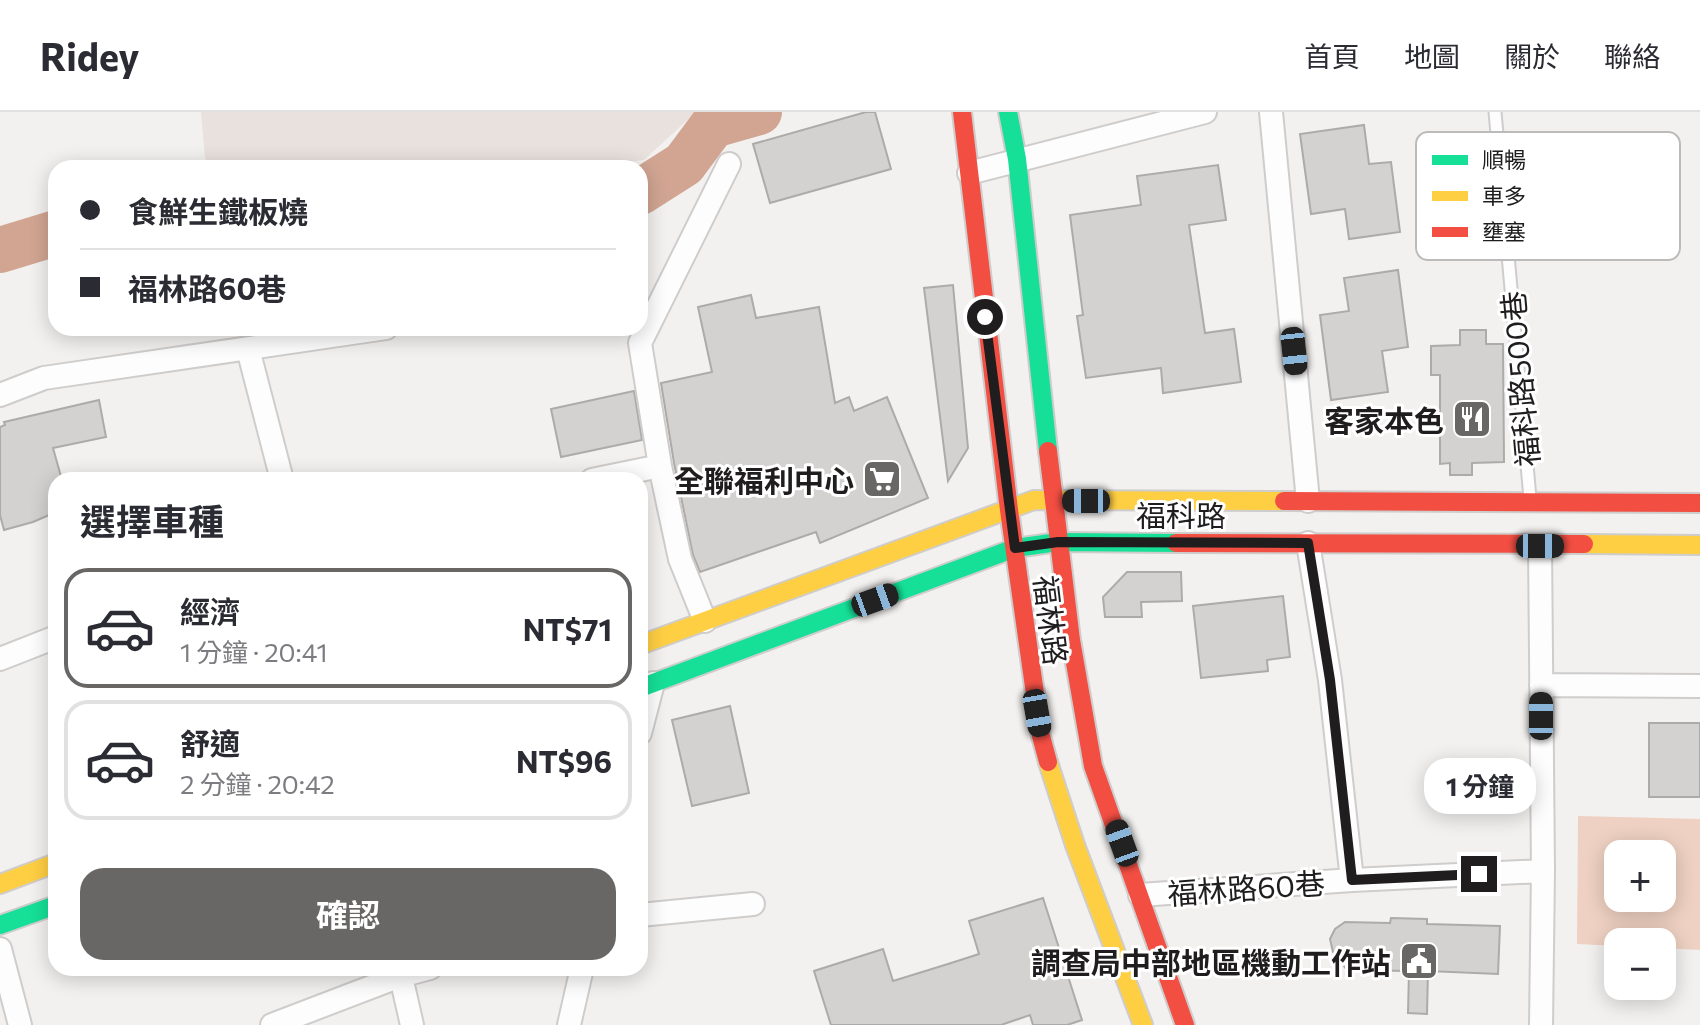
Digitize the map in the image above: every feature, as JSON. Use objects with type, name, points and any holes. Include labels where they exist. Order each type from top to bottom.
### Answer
[{"type":"street","name":"福林路","points":[[962,112],[1033,690],[1049,766],[1143,1025]]},
{"type":"street","name":"福林路","points":[[1008,112],[1017,159],[1058,542],[1093,766],[1185,1025]]},
{"type":"street","points":[[969,173],[1205,112]]},
{"type":"street","points":[[1271,112],[1308,501]]},
{"type":"street","points":[[651,302],[729,164]]},
{"type":"street","points":[[0,395],[44,378],[333,336]]},
{"type":"street","points":[[642,336],[640,343],[660,466],[680,559],[705,621]]},
{"type":"street","points":[[248,349],[280,472]]},
{"type":"street","points":[[631,472],[660,466]]},
{"type":"street","name":"福科路","points":[[648,642],[1034,500],[1700,503]]},
{"type":"street","name":"福科路","points":[[648,685],[1015,548],[1058,542],[1700,545]]},
{"type":"street","points":[[1308,543],[1330,680],[1352,880]]},
{"type":"street","points":[[1540,546],[1541,1025]]},
{"type":"street","points":[[0,659],[48,640]]},
{"type":"street","points":[[1541,685],[1700,686]]},
{"type":"street","points":[[0,884],[48,866]]},
{"type":"street","name":"福林路60巷","points":[[1140,895],[1543,871]]},
{"type":"street","points":[[648,914],[753,904]]},
{"type":"street","points":[[0,925],[48,908]]},
{"type":"street","points":[[0,949],[20,1025]]},
{"type":"street","points":[[272,1025],[390,976]]},
{"type":"street","points":[[401,976],[412,1025]]},
{"type":"street","points":[[569,1025],[580,976]]},
{"type":"lane","name":"福科路500巷","points":[[1495,112],[1497,132]]},
{"type":"lane","name":"福科路500巷","points":[[1508,260],[1530,502]]},
{"type":"shaded area","points":[[201,112],[696,112],[644,160],[205,158]]},
{"type":"shaded area","points":[[1578,816],[1700,819],[1700,950],[1676,949],[1676,928],[1604,928],[1604,945],[1577,944]]},
{"type":"building","points":[[875,112],[891,169],[770,203],[753,144]]},
{"type":"building","points":[[1364,125],[1369,164],[1391,162],[1400,232],[1349,239],[1345,209],[1311,214],[1300,134]]},
{"type":"building","points":[[1218,165],[1226,220],[1189,225],[1205,333],[1234,329],[1241,382],[1163,393],[1161,368],[1086,378],[1077,316],[1083,315],[1070,215],[1141,205],[1137,176]]},
{"type":"building","points":[[1398,270],[1408,347],[1382,351],[1388,392],[1331,400],[1320,315],[1349,311],[1344,278]]},
{"type":"building","points":[[953,285],[968,448],[948,481],[924,288]]},
{"type":"building","points":[[751,295],[756,318],[819,307],[835,403],[849,397],[854,411],[887,397],[928,498],[820,543],[816,532],[700,572],[693,555],[674,463],[661,383],[712,372],[698,307]]},
{"type":"building","name":"客家本色","points":[[1460,330],[1486,330],[1486,344],[1503,344],[1504,462],[1472,463],[1472,475],[1450,475],[1450,463],[1440,464],[1440,375],[1431,375],[1431,346],[1460,345]]},
{"type":"building","points":[[634,391],[642,440],[561,457],[551,409]]},
{"type":"building","points":[[99,400],[106,437],[53,448],[60,472],[48,472],[48,515],[4,530],[0,515],[0,427],[5,425],[4,422]]},
{"type":"building","points":[[1127,572],[1181,572],[1182,601],[1141,602],[1142,617],[1105,617],[1103,597]]},
{"type":"building","points":[[1283,596],[1290,657],[1267,660],[1268,671],[1201,678],[1193,606]]},
{"type":"building","points":[[730,706],[749,793],[692,806],[672,720]]},
{"type":"building","points":[[1649,723],[1700,723],[1700,797],[1649,797]]},
{"type":"building","points":[[1043,898],[1082,1020],[1067,1025],[1033,1025],[1030,1015],[1001,1025],[831,1025],[814,971],[883,949],[893,981],[948,964],[979,954],[969,921]]},
{"type":"building","name":"調查局中部地區機動工作站","points":[[1391,918],[1427,919],[1427,924],[1500,926],[1498,974],[1428,971],[1427,1014],[1408,1013],[1409,971],[1347,970],[1333,952],[1330,939],[1335,929],[1345,922],[1390,923]]},
{"type":"waterway","points":[[648,187],[684,164],[713,125],[759,112]]},
{"type":"waterway","points":[[0,250],[48,235]]},
{"type":"traffic: fast","points":[[1008,112],[1017,159],[1048,451]]},
{"type":"traffic: fast","points":[[648,685],[1015,548],[1058,542],[1176,543]]},
{"type":"traffic: fast","points":[[0,925],[48,908]]},
{"type":"traffic: slow","points":[[648,642],[1034,500],[1284,501]]},
{"type":"traffic: slow","points":[[1584,544],[1700,545]]},
{"type":"traffic: slow","points":[[1048,762],[1075,845],[1143,1025]]},
{"type":"traffic: slow","points":[[0,884],[48,866]]},
{"type":"traffic: jam","points":[[962,112],[1009,510],[1041,736],[1048,762]]},
{"type":"traffic: jam","points":[[1048,451],[1071,640],[1093,766],[1185,1025]]},
{"type":"traffic: jam","points":[[1284,501],[1700,503]]},
{"type":"traffic: jam","points":[[1176,543],[1584,544]]},
{"type":"place","name":"客家本色","points":[[1472,419]]},
{"type":"place","name":"全聯福利中心","points":[[882,479]]},
{"type":"place","name":"調查局中部地區機動工作站","points":[[1419,961]]},
{"type":"route","points":[[985,317],[1015,548],[1058,542],[1308,543],[1330,680],[1352,880],[1479,874]]}]
